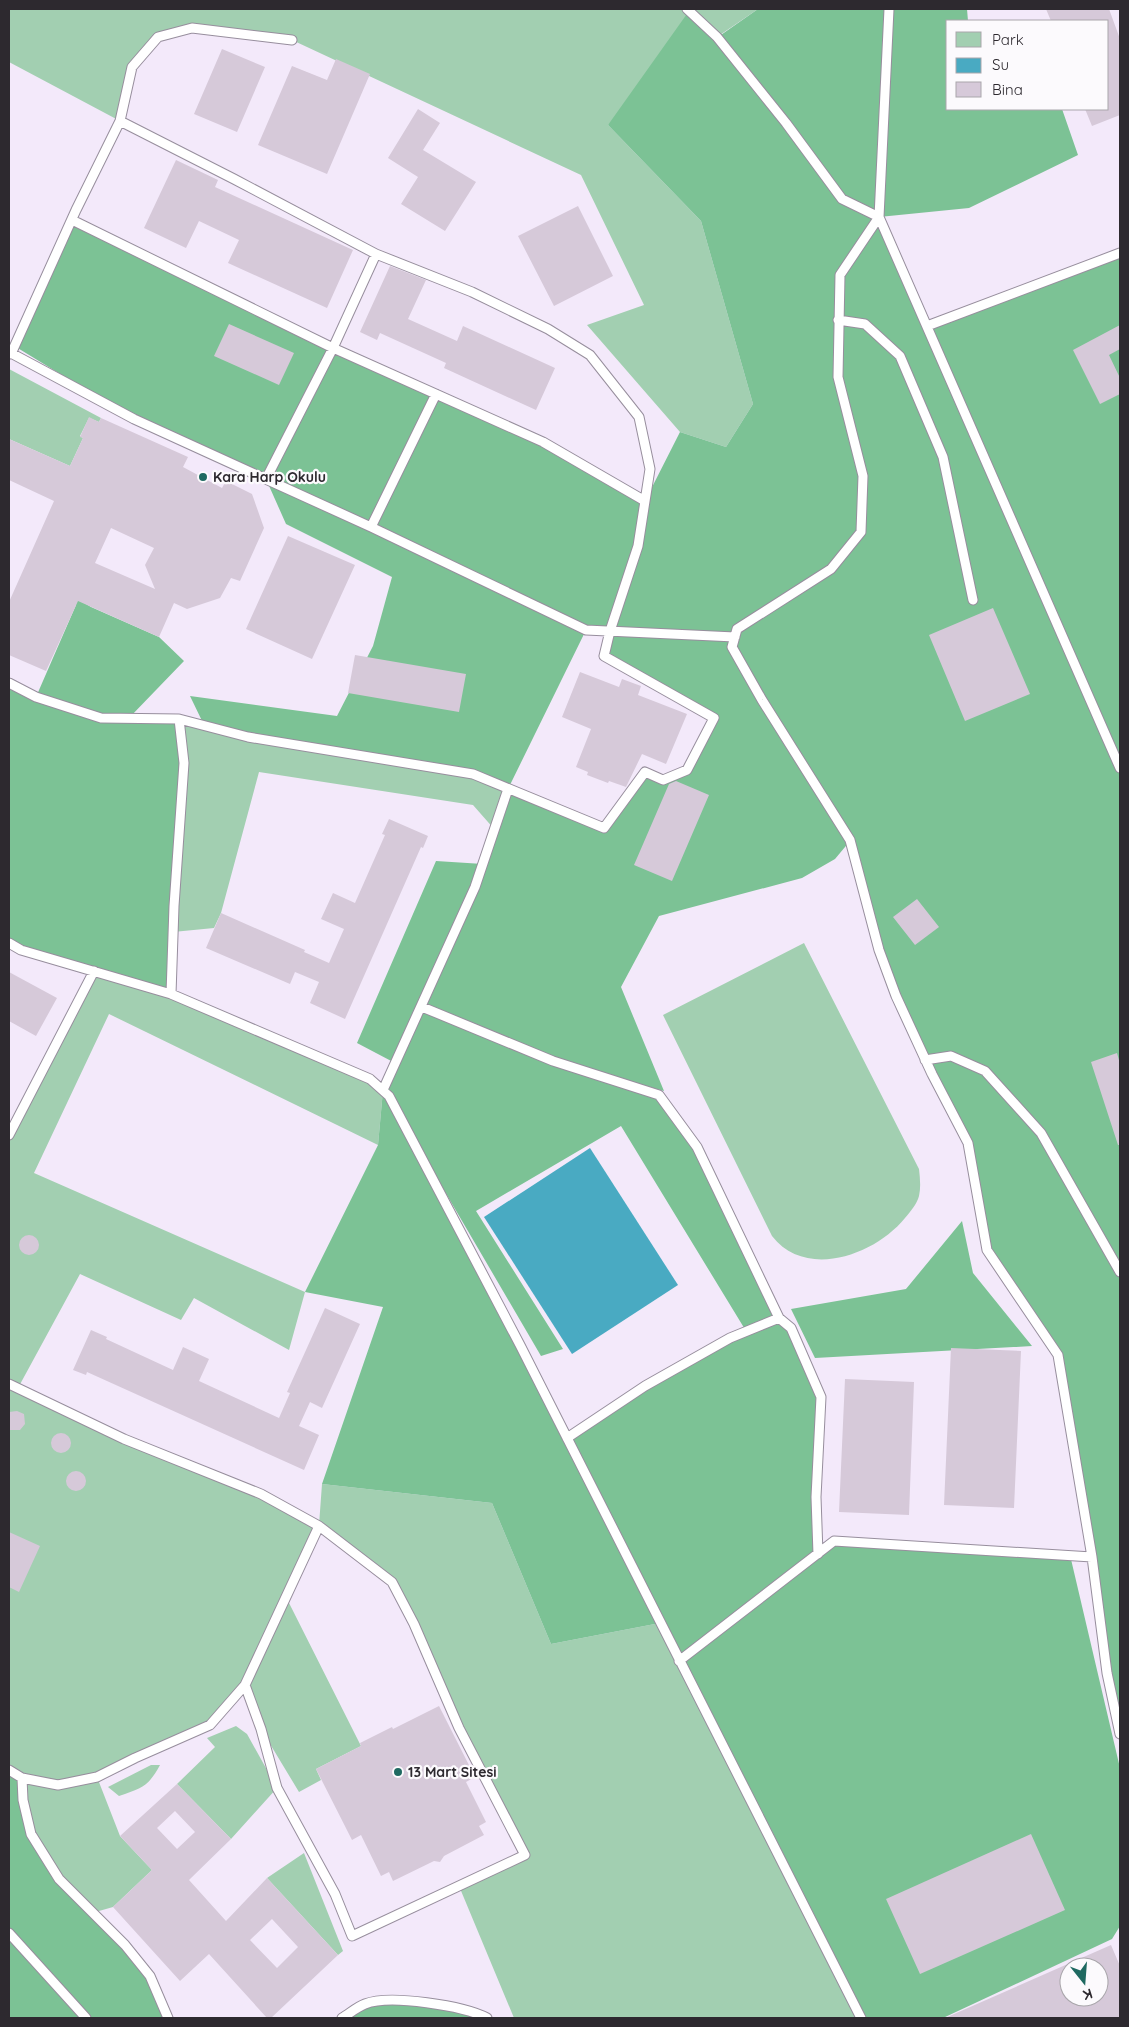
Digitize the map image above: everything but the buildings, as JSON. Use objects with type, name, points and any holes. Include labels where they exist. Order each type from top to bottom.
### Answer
[{"type":"lane","points":[[687,9],[718,37],[786,123],[842,199],[879,217]]},
{"type":"lane","points":[[889,9],[879,217],[1120,768]]},
{"type":"lane","points":[[292,40],[192,28],[158,37],[132,67],[120,121],[10,353],[134,419],[371,527],[586,630],[735,637]]},
{"type":"lane","points":[[9,683],[36,697],[101,718],[180,719],[248,737],[473,774],[604,828],[645,772],[663,780],[687,770],[714,718],[604,656],[610,631],[638,546],[650,469],[639,417],[590,355],[548,329],[472,292],[376,254],[120,121]]},
{"type":"lane","points":[[879,217],[840,275],[838,377],[863,476],[861,532],[831,570],[737,629],[732,648],[762,700],[850,840],[879,950],[896,996],[968,1143],[987,1250],[1058,1355],[1092,1557],[1107,1673],[1120,1734]]},
{"type":"lane","points":[[72,220],[333,348],[543,442],[645,501]]},
{"type":"lane","points":[[927,326],[1120,253]]},
{"type":"lane","points":[[266,479],[333,348],[376,254]]},
{"type":"lane","points":[[838,320],[865,324],[900,356],[943,457],[973,600]]},
{"type":"lane","points":[[371,527],[436,394]]},
{"type":"lane","points":[[170,994],[184,763],[180,719]]},
{"type":"lane","points":[[382,1090],[476,887],[508,789]]},
{"type":"lane","points":[[9,943],[21,950],[170,994],[370,1079],[389,1096],[520,1345],[861,2018]]},
{"type":"lane","points":[[9,1135],[94,971]]},
{"type":"lane","points":[[422,1007],[553,1061],[659,1095],[697,1148],[779,1318],[791,1328],[821,1397],[816,1497],[818,1554]]},
{"type":"lane","points":[[926,1060],[951,1056],[986,1072],[1041,1133],[1120,1272]]},
{"type":"lane","points":[[567,1438],[645,1386],[730,1338],[779,1318]]},
{"type":"lane","points":[[9,1384],[124,1439],[261,1494],[319,1526],[392,1582],[414,1624],[459,1728],[526,1855],[352,1936],[335,1894],[277,1788],[262,1729],[245,1686]]},
{"type":"lane","points":[[9,1770],[22,1778],[58,1785],[97,1777],[134,1758],[210,1725],[245,1686],[319,1526]]},
{"type":"lane","points":[[679,1661],[834,1541],[1092,1557]]},
{"type":"lane","points":[[22,1778],[23,1800],[31,1834],[59,1878],[126,1945],[150,1976],[168,2018]]},
{"type":"lane","points":[[9,1932],[86,2018]]},
{"type":"lane","points":[[342,2018],[366,2003],[401,1999],[444,2005],[487,2018]]},
{"type":"green space","points":[[9,9],[758,9],[717,37],[608,125],[701,221],[753,404],[726,447],[680,432],[587,325],[644,305],[581,175],[292,40],[192,28],[158,37],[132,67],[120,121],[9,62]]},
{"type":"green space","points":[[758,9],[967,9],[968,20],[946,20],[946,110],[1062,110],[1078,155],[969,208],[879,217],[927,326],[1120,253],[1120,1734],[1058,1355],[987,1250],[968,1143],[896,996],[850,841],[835,859],[802,878],[659,916],[621,987],[664,1091],[566,1064],[659,1095],[697,1147],[779,1318],[791,1328],[821,1397],[818,1553],[834,1541],[1070,1555],[1120,1768],[1120,1926],[1112,1939],[1073,1957],[1059,1957],[1059,1964],[943,2018],[861,2018],[660,1623],[551,1644],[492,1503],[322,1484],[383,1307],[305,1292],[378,1145],[383,1090],[395,1063],[357,1043],[436,861],[483,864],[508,789],[473,774],[204,725],[190,696],[337,716],[373,646],[392,577],[286,524],[266,479],[134,419],[16,347],[72,220],[333,348],[543,442],[645,501],[680,432],[726,447],[753,404],[701,221],[608,125],[689,11],[718,37]],"holes":[[[586,630],[610,631],[604,656],[714,718],[687,770],[663,780],[645,772],[604,828],[508,789]],[[389,1096],[541,1356],[563,1349],[476,1211],[621,1126],[746,1331],[645,1386],[567,1438]]]},
{"type":"green space","points":[[9,369],[101,418],[99,422],[89,418],[80,436],[83,438],[70,466],[9,439]]},
{"type":"green space","points":[[73,596],[91,607],[159,637],[184,661],[129,718],[179,719],[184,763],[171,994],[9,943],[9,683],[36,697],[76,605]]},
{"type":"green space","points":[[179,719],[473,774],[508,789],[495,830],[473,805],[259,772],[221,913],[214,928],[173,932]]},
{"type":"green space","points":[[804,943],[919,1169],[920,1179],[920,1193],[917,1202],[892,1231],[876,1243],[859,1252],[821,1259],[803,1257],[786,1249],[772,1236],[663,1015]]},
{"type":"green space","points":[[94,971],[171,994],[370,1079],[383,1090],[378,1145],[109,1014],[34,1173],[305,1292],[289,1350],[194,1298],[181,1320],[80,1274],[18,1388],[124,1439],[261,1494],[319,1525],[322,1484],[492,1503],[551,1644],[660,1623],[861,2018],[514,2018],[459,1886],[525,1856],[392,1582],[320,1526],[286,1597],[361,1746],[316,1769],[321,1780],[299,1792],[261,1729],[245,1686],[210,1725],[97,1777],[120,1836],[152,1870],[113,1907],[92,1913],[59,1879],[31,1834],[9,1770],[9,1135]]},
{"type":"green space","points":[[962,1221],[973,1273],[1032,1346],[815,1358],[791,1309],[906,1289]]},
{"type":"green space","points":[[236,1726],[247,1734],[277,1788],[231,1839],[177,1784],[215,1747],[207,1738]]},
{"type":"green space","points":[[151,1765],[160,1765],[152,1778],[144,1786],[119,1796],[108,1787]]},
{"type":"green space","points":[[9,1770],[22,1778],[31,1834],[59,1878],[150,1976],[168,2018],[9,2018]]},
{"type":"green space","points":[[304,1853],[343,1951],[338,1955],[267,1878]]},
{"type":"green space","points":[[401,1999],[487,2018],[342,2018],[366,2003]]},
{"type":"water","points":[[590,1148],[678,1285],[572,1354],[484,1217]]},
{"type":"place","name":"Kara Harp Okulu","points":[[203,477]]},
{"type":"place","name":"13 Mart Sitesi","points":[[398,1772]]}]
